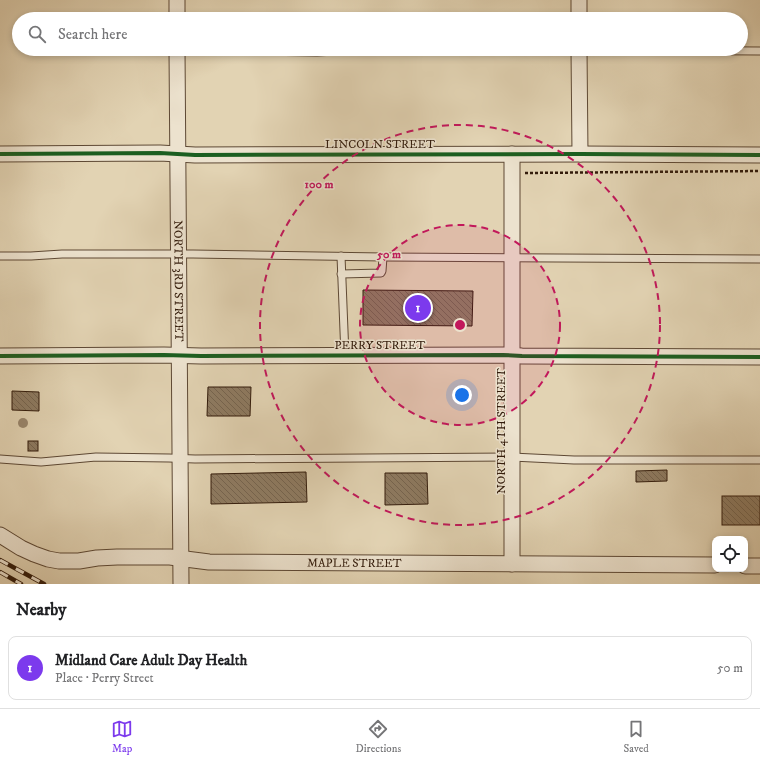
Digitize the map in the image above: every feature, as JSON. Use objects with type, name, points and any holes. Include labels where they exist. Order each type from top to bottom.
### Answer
[{"type":"street","points":[[177,0],[177,12]]},
{"type":"street","points":[[579,0],[579,12]]},
{"type":"street","name":"NORTH 3RD STREET","points":[[177,56],[181,584]]},
{"type":"street","points":[[579,56],[580,154]]},
{"type":"street","name":"LINCOLN STREET","points":[[0,154],[760,155]]},
{"type":"street","name":"NORTH 4TH STREET","points":[[512,154],[512,564]]},
{"type":"street","name":"PERRY STREET","points":[[0,356],[511,355],[760,357]]},
{"type":"street","name":"MAPLE STREET","points":[[0,535],[34,554],[59,561],[79,561],[117,557],[170,557],[209,562],[712,565]]},
{"type":"street","points":[[748,566],[760,566]]},
{"type":"lane","points":[[748,51],[760,51]]},
{"type":"lane","points":[[0,256],[62,254],[179,254],[383,257],[760,259]]},
{"type":"lane","points":[[341,256],[345,356]]},
{"type":"lane","points":[[341,274],[381,273],[383,257]]},
{"type":"lane","points":[[0,459],[42,462],[96,457],[512,457],[574,460],[760,460]]},
{"type":"path","points":[[512,173],[760,171]]},
{"type":"building","points":[[363,290],[473,291],[472,326],[363,325]]},
{"type":"building","points":[[208,387],[251,387],[250,416],[207,416]]},
{"type":"building","points":[[12,391],[39,392],[39,411],[12,410]]},
{"type":"building","points":[[28,441],[38,441],[38,451],[28,451]]},
{"type":"building","points":[[667,470],[667,481],[636,482],[636,471]]},
{"type":"building","points":[[306,472],[307,502],[211,504],[211,474]]},
{"type":"building","points":[[385,473],[427,473],[428,504],[385,505]]},
{"type":"building","points":[[722,496],[760,496],[760,525],[722,525]]},
{"type":"railway","points":[[0,560],[44,584]]},
{"type":"railway","points":[[0,572],[21,584]]},
{"type":"cycle path","points":[[0,154],[160,153],[195,155],[760,155]]},
{"type":"cycle path","points":[[0,356],[503,355],[760,357]]},
{"type":"place","name":"Midland Care Adult Day Health","points":[[418,308]]}]
